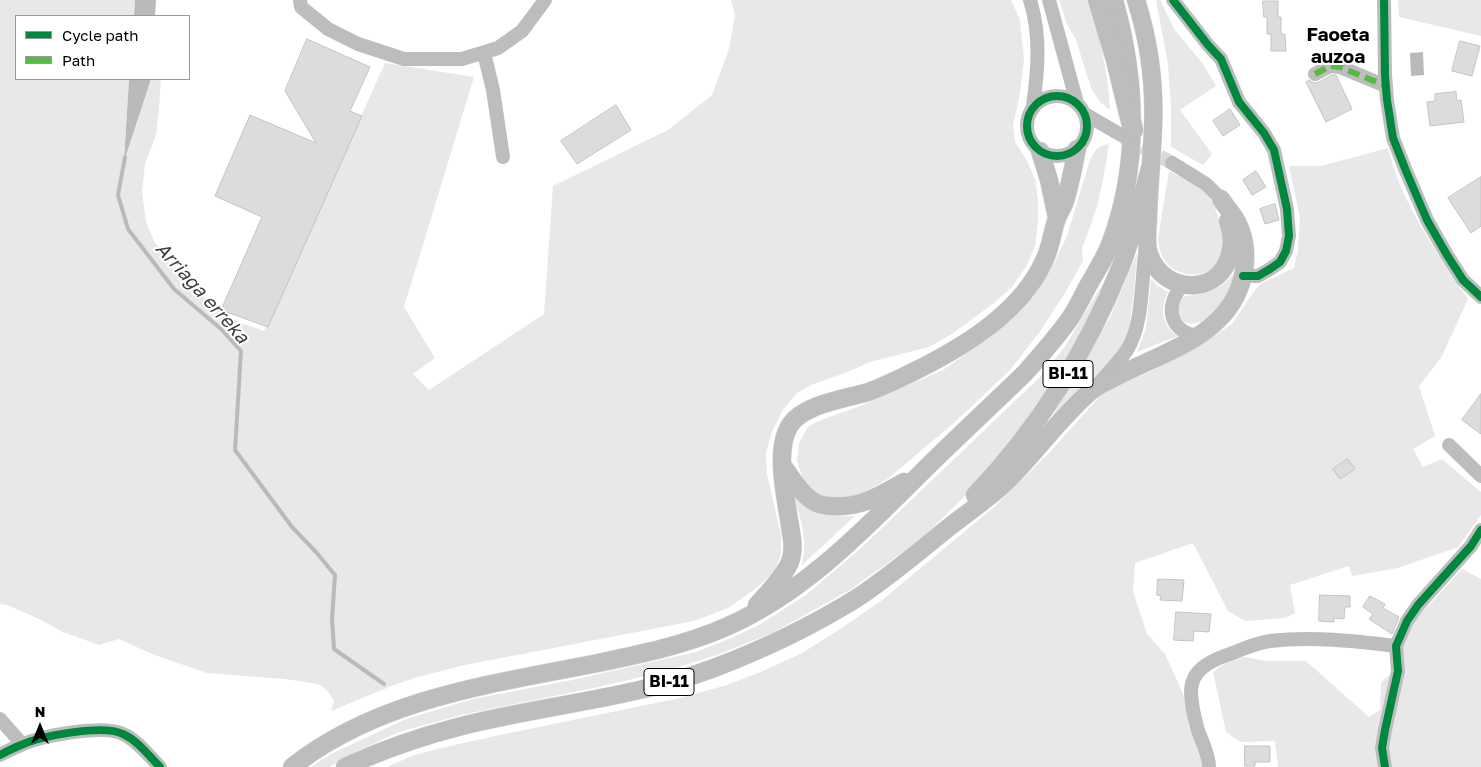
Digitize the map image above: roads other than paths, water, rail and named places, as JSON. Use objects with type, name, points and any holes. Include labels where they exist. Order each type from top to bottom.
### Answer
[{"type":"highway","points":[[1098,0],[1116,60],[1133,130]]},
{"type":"main road","name":"BI-11","points":[[292,767],[310,753],[354,728],[387,713],[419,702],[470,688],[669,647],[726,627],[769,604],[818,570],[872,522],[1025,373],[1071,317],[1109,247],[1127,182],[1133,130],[1129,68],[1114,0]]},
{"type":"main road","name":"BI-11","points":[[345,767],[420,737],[460,726],[639,690],[713,669],[800,631],[857,598],[926,546],[998,470],[1054,397],[1079,356],[1099,317],[1121,265],[1150,168],[1153,129],[1152,88],[1147,44],[1136,0]]},
{"type":"main road","points":[[749,616],[790,562],[793,547],[782,466],[782,452],[784,438],[790,425],[802,414],[814,407],[871,391],[930,364],[978,335],[1012,306],[1044,262],[1051,244],[1057,218],[1064,203],[1081,141]]},
{"type":"main road","points":[[1040,151],[1049,180],[1057,218]]},
{"type":"main road","points":[[1150,168],[1148,251],[1153,263],[1163,275],[1174,282],[1183,285],[1200,285],[1213,280],[1229,260],[1233,242],[1232,234],[1221,199]]},
{"type":"main road","points":[[926,546],[1005,482],[1067,414],[1094,389],[1120,374],[1198,336],[1221,317],[1239,290],[1245,265],[1245,242],[1238,223],[1221,199]]},
{"type":"main road","points":[[782,466],[811,500],[825,506],[846,507],[868,502],[922,472]]},
{"type":"street","points":[[301,3],[328,29],[358,44],[404,59],[462,59],[498,48],[522,30],[545,0]]},
{"type":"street","points":[[1030,0],[1036,25],[1038,48],[1033,106],[1027,120],[1026,129],[1034,146],[1040,151],[1060,156],[1069,154],[1081,141],[1087,124],[1049,0]]},
{"type":"street","points":[[1173,0],[1221,59],[1239,102],[1264,133],[1274,150],[1287,209],[1289,236],[1286,251],[1280,262],[1258,276],[1243,276]]},
{"type":"street","points":[[1384,0],[1386,86],[1393,138],[1427,220],[1463,280],[1481,297]]},
{"type":"street","points":[[484,53],[493,90],[503,157]]},
{"type":"street","points":[[1315,74],[1330,66],[1386,86]]},
{"type":"street","points":[[1033,106],[1043,98],[1052,96],[1069,98],[1120,135],[1081,141]]},
{"type":"street","points":[[1172,163],[1206,184],[1221,199]]},
{"type":"street","points":[[1094,389],[1128,349],[1133,335],[1140,304],[1147,237]]},
{"type":"street","points":[[1183,285],[1173,297],[1171,305],[1172,318],[1180,328],[1190,335],[1198,336]]},
{"type":"street","points":[[1449,445],[1481,476]]},
{"type":"street","points":[[1385,767],[1382,748],[1398,670],[1396,646],[1407,621],[1418,605],[1471,546],[1481,530]]},
{"type":"street","points":[[1209,767],[1209,759],[1197,727],[1191,689],[1194,677],[1201,668],[1216,659],[1258,644],[1286,640],[1396,646]]},
{"type":"street","points":[[0,719],[22,744]]},
{"type":"street","points":[[0,755],[22,744],[76,731],[108,730],[122,734],[133,741],[160,767]]},
{"type":"street","points":[[361,767],[384,750]]},
{"type":"street","points":[[285,767],[310,753]]},
{"type":"waterway","name":"Arriaga erreka","points":[[125,157],[118,195],[128,229],[174,289],[221,329],[241,351],[235,450],[292,527],[335,575],[332,619],[334,649],[384,684]]},
{"type":"tunnel","points":[[1123,137],[1172,163]]},
{"type":"district","name":"Faoeta auzoa","points":[[1338,46]]}]
